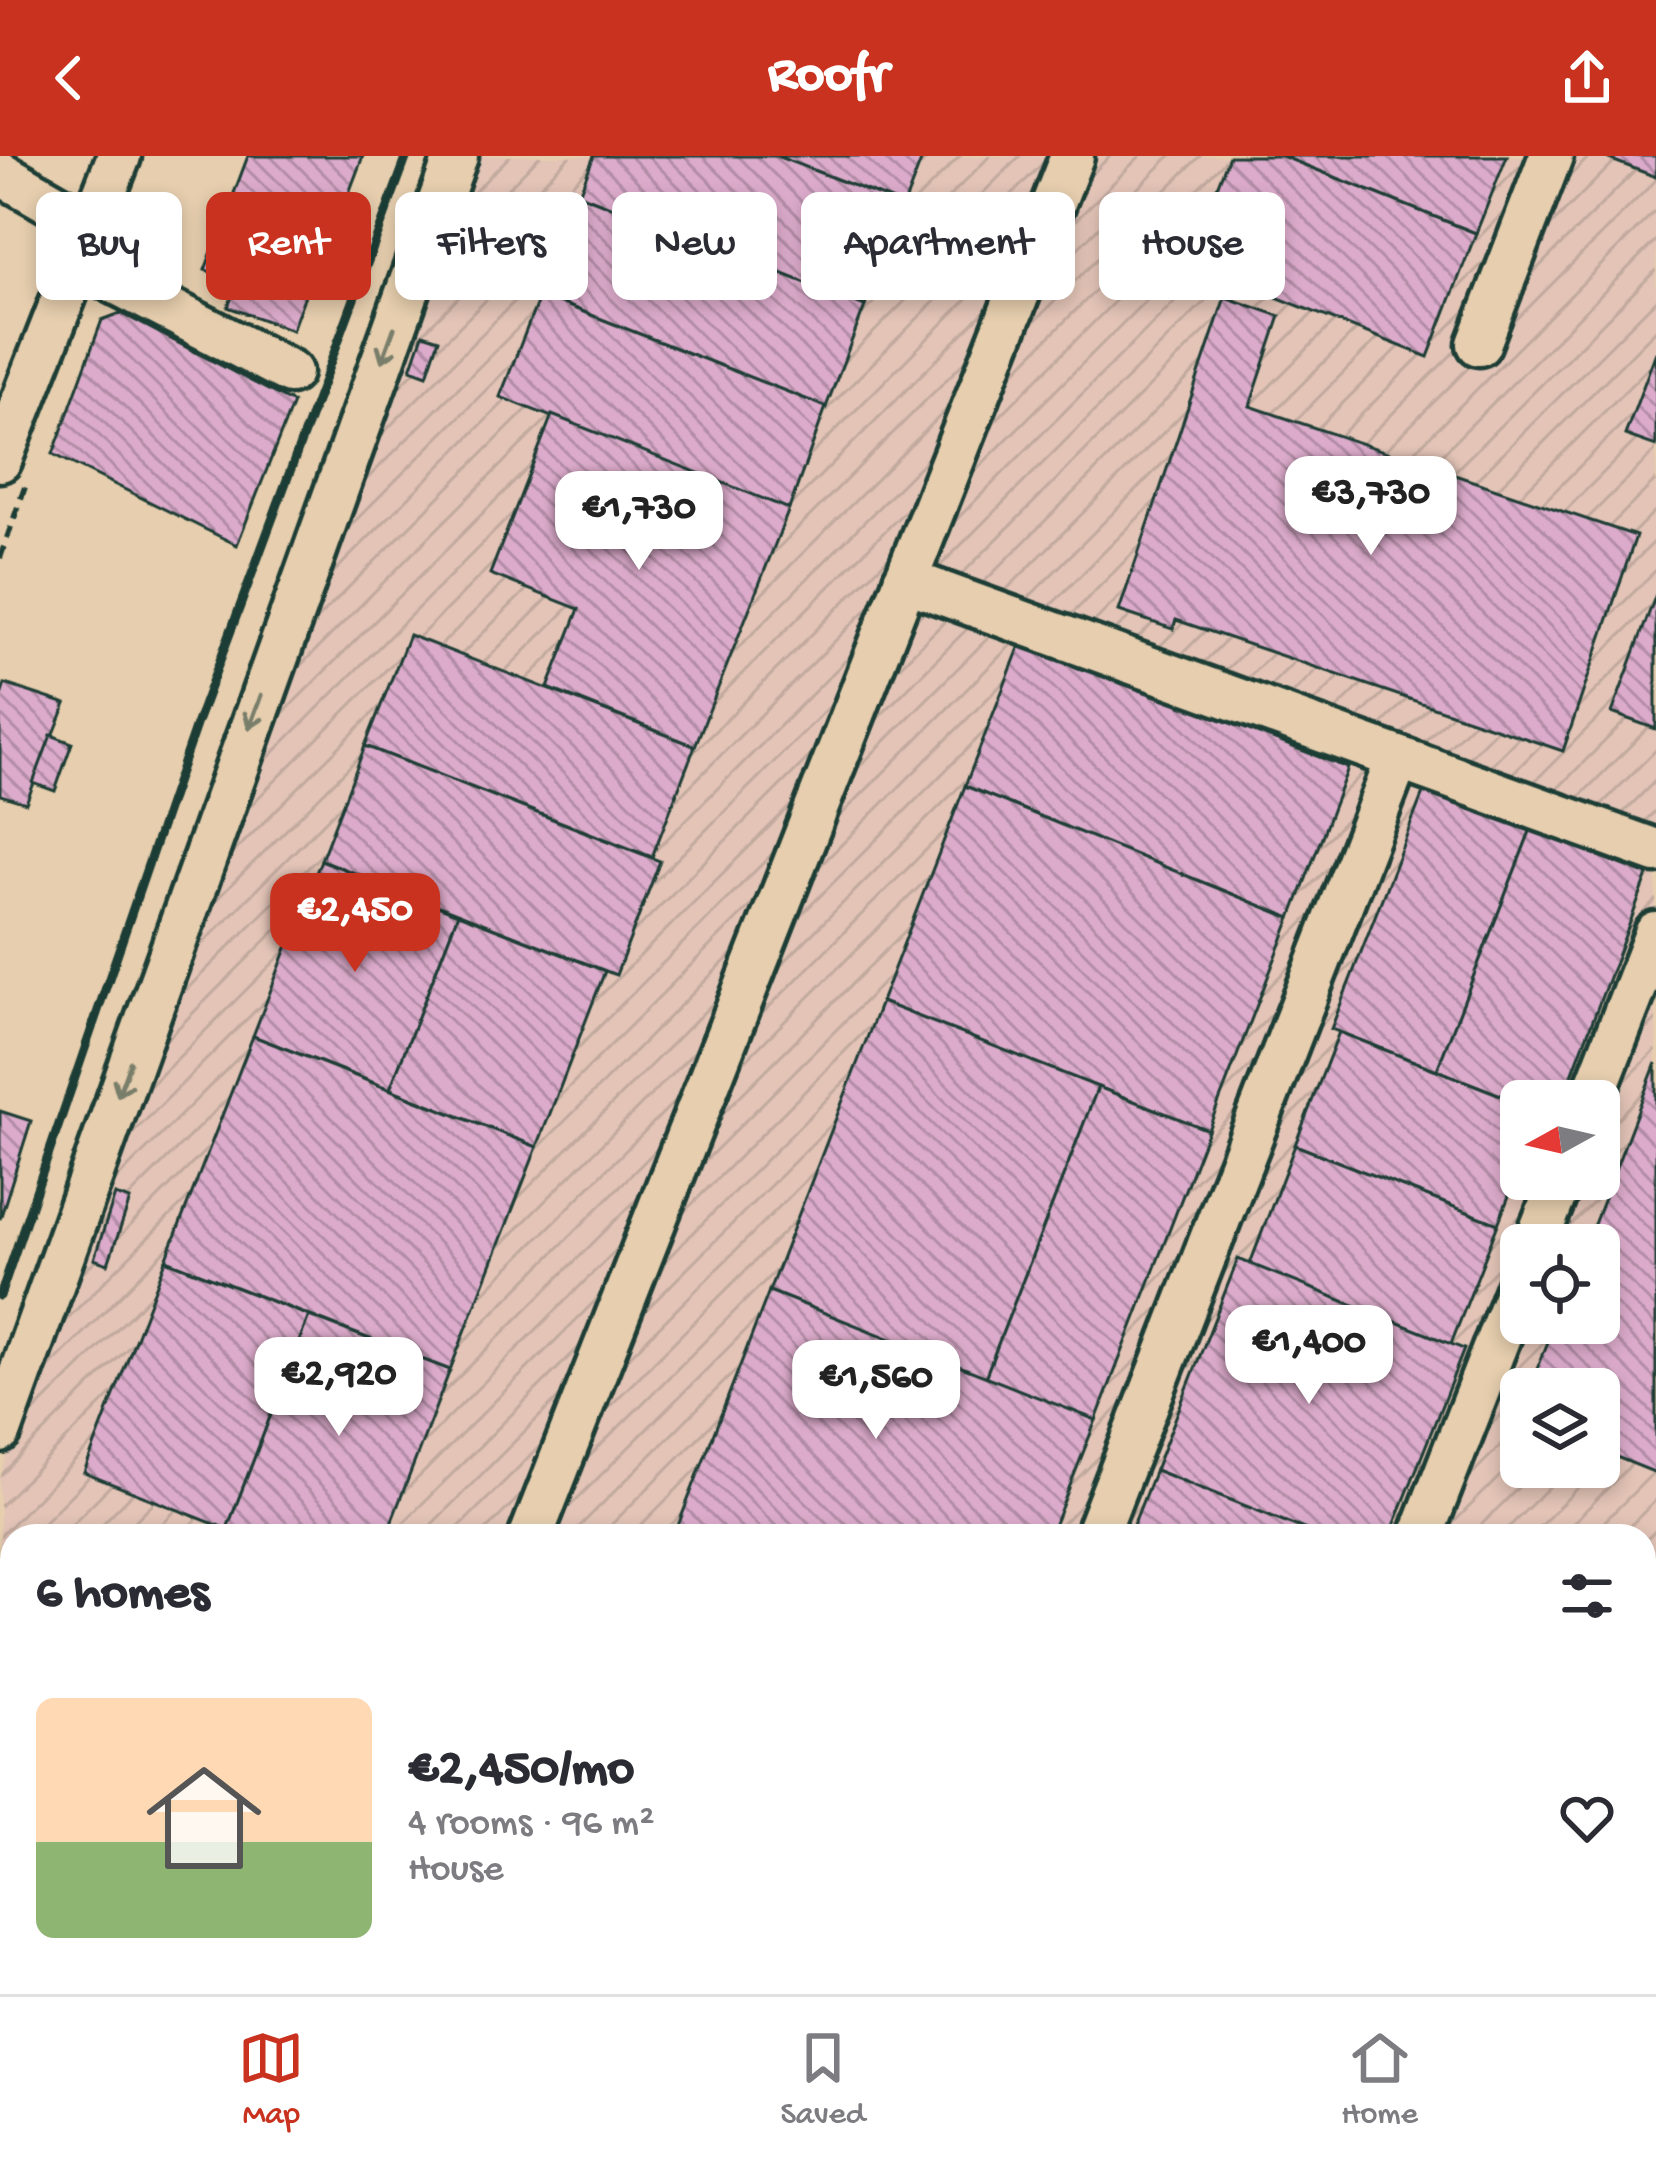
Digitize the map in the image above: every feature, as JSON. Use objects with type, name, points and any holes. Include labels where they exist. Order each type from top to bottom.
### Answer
[{"type":"street","points":[[104,192],[118,156]]},
{"type":"street","points":[[0,1431],[456,156]]},
{"type":"street","points":[[536,1524],[1072,156]]},
{"type":"street","points":[[1479,344],[1551,156]]},
{"type":"street","points":[[8,178],[36,202]]},
{"type":"street","points":[[0,460],[63,300]]},
{"type":"street","points":[[175,300],[290,372]]},
{"type":"street","points":[[905,580],[1656,851]]},
{"type":"street","points":[[1101,1524],[1398,758]]},
{"type":"street","points":[[1599,1080],[1656,934]]},
{"type":"street","points":[[1426,1524],[1500,1334]]},
{"type":"shaded area","points":[[452,156],[1656,156],[1656,1524],[0,1524],[0,1478],[403,300],[588,300],[588,192],[440,192]]},
{"type":"building","points":[[248,156],[363,156],[349,192],[234,192]]},
{"type":"building","points":[[594,156],[777,156],[870,192],[801,192],[801,281],[777,272],[777,192],[612,192],[612,207],[580,192]]},
{"type":"building","points":[[777,156],[923,156],[909,192],[870,192]]},
{"type":"building","points":[[1229,156],[1282,156],[1476,233],[1428,357],[1284,300],[1285,192],[1215,192]]},
{"type":"building","points":[[1282,156],[1507,156],[1476,233]]},
{"type":"building","points":[[1656,156],[1656,177],[1609,159]]},
{"type":"building","points":[[588,198],[612,207],[612,300],[777,300],[777,272],[801,281],[801,300],[850,300],[865,306],[826,407],[553,300],[588,300]]},
{"type":"building","points":[[231,300],[303,300],[292,330],[228,307]]},
{"type":"building","points":[[538,300],[553,300],[826,407],[789,509],[500,397]]},
{"type":"building","points":[[1224,300],[1280,316],[1250,406],[1636,536],[1563,751],[1176,620],[1173,629],[1119,611]]},
{"type":"building","points":[[121,313],[293,403],[237,545],[53,454],[102,320]]},
{"type":"building","points":[[423,334],[439,339],[427,375],[411,369]]},
{"type":"building","points":[[1656,352],[1656,446],[1625,435]]},
{"type":"building","points":[[552,415],[789,509],[695,746],[548,688],[579,609],[490,574]]},
{"type":"building","points":[[1656,594],[1656,729],[1612,713]]},
{"type":"building","points":[[409,635],[695,746],[652,857],[365,746]]},
{"type":"building","points":[[1021,643],[1348,768],[1291,918],[965,786]]},
{"type":"building","points":[[5,684],[66,704],[26,803],[0,795],[0,699]]},
{"type":"building","points":[[51,735],[72,743],[55,791],[33,783]]},
{"type":"building","points":[[365,746],[660,861],[616,975],[321,860]]},
{"type":"building","points":[[965,786],[1291,918],[1208,1130],[881,1002]]},
{"type":"building","points":[[1425,788],[1531,829],[1437,1070],[1331,1029]]},
{"type":"building","points":[[1531,829],[1648,875],[1570,1080],[1500,1080],[1500,1095],[1437,1070]]},
{"type":"building","points":[[321,860],[458,914],[390,1089],[253,1036]]},
{"type":"building","points":[[458,914],[605,971],[537,1147],[390,1089]]},
{"type":"building","points":[[881,1002],[1098,1087],[985,1378],[769,1291]]},
{"type":"building","points":[[1339,1032],[1500,1095],[1500,1200],[1507,1200],[1498,1224],[1295,1145]]},
{"type":"building","points":[[253,1036],[537,1147],[450,1370],[166,1260]]},
{"type":"building","points":[[1656,1063],[1656,1473],[1620,1458],[1620,1368],[1538,1368],[1547,1344],[1620,1344],[1620,1224],[1594,1224],[1603,1200],[1620,1200],[1620,1157]]},
{"type":"building","points":[[1098,1087],[1208,1130],[1096,1420],[985,1378]]},
{"type":"building","points":[[0,1111],[31,1121],[0,1219]]},
{"type":"building","points":[[1295,1145],[1498,1224],[1451,1344],[1250,1264]]},
{"type":"building","points":[[115,1195],[130,1200],[108,1264],[94,1259]]},
{"type":"building","points":[[1238,1259],[1464,1349],[1395,1524],[1291,1524],[1155,1470]]},
{"type":"building","points":[[166,1260],[309,1316],[229,1524],[214,1524],[84,1473]]},
{"type":"building","points":[[769,1291],[1096,1420],[1055,1524],[679,1524]]},
{"type":"building","points":[[309,1316],[450,1370],[391,1524],[229,1524]]},
{"type":"building","points":[[1155,1470],[1291,1524],[1134,1524]]},
{"type":"railway","points":[[0,1296],[196,725],[407,156]]}]
